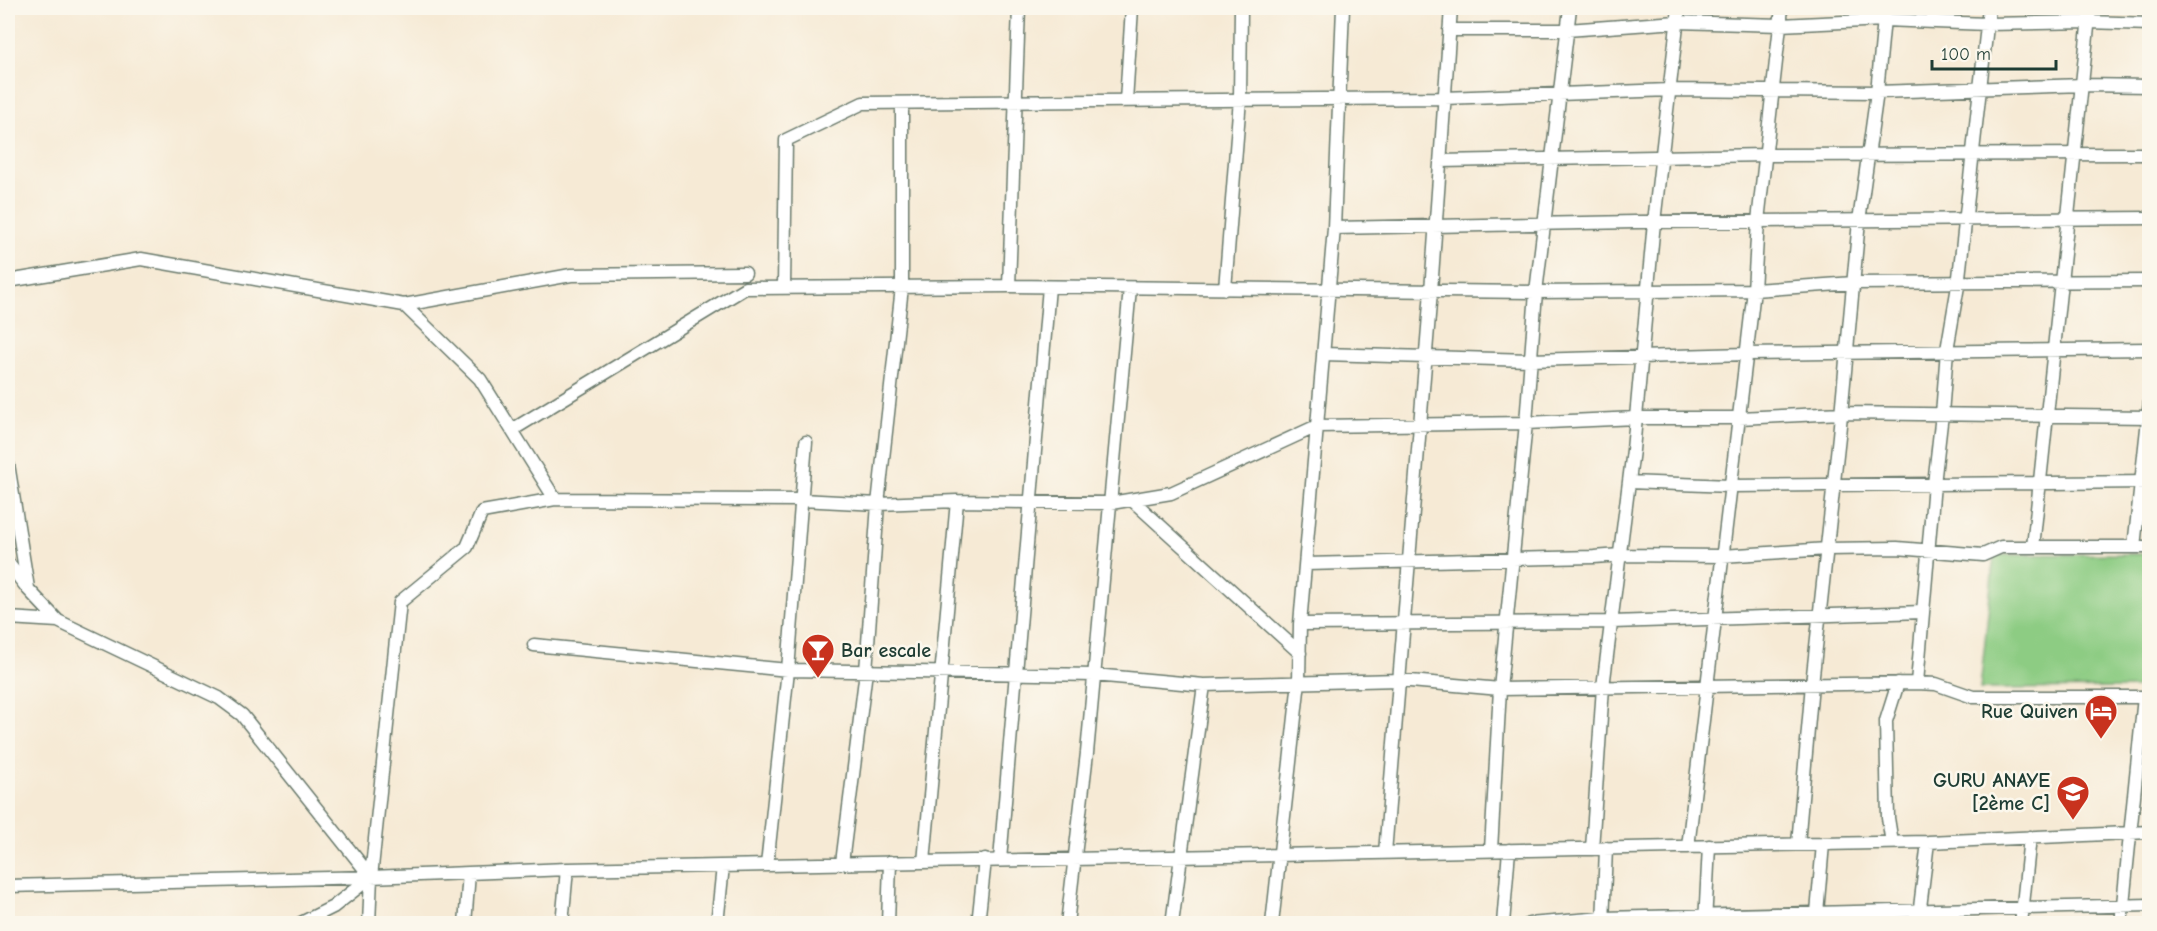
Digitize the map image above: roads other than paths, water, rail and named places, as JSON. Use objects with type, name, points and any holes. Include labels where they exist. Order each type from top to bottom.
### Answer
[{"type":"street","points":[[1009,286],[1019,8]]},
{"type":"street","points":[[1126,101],[1132,8]]},
{"type":"street","points":[[1225,289],[1240,99],[1241,8]]},
{"type":"street","points":[[1272,924],[1299,681],[1300,624],[1334,228],[1343,8]]},
{"type":"street","points":[[1385,853],[1426,357],[1451,8]]},
{"type":"street","points":[[1491,850],[1500,688],[1526,423],[1536,292],[1570,8]]},
{"type":"street","points":[[1592,849],[1603,687],[1629,482],[1654,222],[1679,8]]},
{"type":"street","points":[[1688,847],[1754,290],[1758,221],[1782,8]]},
{"type":"street","points":[[1798,844],[1859,221],[1886,8]]},
{"type":"street","points":[[1917,683],[1947,350],[1959,281],[1989,8]]},
{"type":"street","points":[[2033,547],[2090,8]]},
{"type":"street","points":[[1449,30],[1567,30],[1677,22],[1780,26],[1884,21],[1987,24],[2088,22],[2150,24]]},
{"type":"street","points":[[784,288],[786,140],[863,103],[1444,98],[1670,90],[1877,92],[2083,85],[2150,86]]},
{"type":"street","points":[[842,863],[866,671],[878,504],[902,287],[902,103]]},
{"type":"street","points":[[1440,161],[1766,155],[2150,154]]},
{"type":"street","points":[[1334,228],[1654,222],[2150,218]]},
{"type":"street","points":[[8,281],[141,259],[404,304],[571,275],[745,273]]},
{"type":"street","points":[[512,430],[745,288],[1009,286],[1536,292],[1754,290],[1854,283],[1959,281],[2150,281]]},
{"type":"street","points":[[1000,860],[1049,287]]},
{"type":"street","points":[[1067,924],[1087,753],[1130,288]]},
{"type":"street","points":[[404,304],[480,379],[555,499]]},
{"type":"street","points":[[1323,354],[1530,360],[1947,350],[2150,349]]},
{"type":"street","points":[[2134,547],[2145,482],[2150,400]]},
{"type":"street","points":[[369,924],[371,878],[400,602],[467,547],[482,512],[555,499],[801,500],[878,504],[957,501],[1111,503],[1171,493],[1317,426],[1526,423],[1635,418],[1739,418],[1841,413],[2148,417]]},
{"type":"street","points":[[767,865],[788,670],[806,442]]},
{"type":"street","points":[[8,464],[28,589]]},
{"type":"street","points":[[1629,482],[1730,486],[2145,482]]},
{"type":"street","points":[[1132,500],[1300,653]]},
{"type":"street","points":[[924,862],[957,501]]},
{"type":"street","points":[[1306,564],[1620,555],[1722,556],[1827,549],[1928,550],[1983,555],[2001,547],[2150,547]]},
{"type":"street","points":[[8,563],[28,589],[58,621],[219,699],[242,715],[371,878]]},
{"type":"street","points":[[1300,624],[1612,622],[1923,612]]},
{"type":"street","points":[[8,618],[58,621]]},
{"type":"street","points":[[534,645],[788,670],[1094,675],[1204,685],[1399,680],[1500,688],[1917,683],[1936,684],[1973,697],[2147,697],[2121,924]]},
{"type":"street","points":[[1892,843],[1888,818],[1886,721],[1898,683]]},
{"type":"street","points":[[1172,924],[1204,685]]},
{"type":"street","points":[[8,886],[371,878],[567,869],[1892,843],[2150,832]]},
{"type":"street","points":[[2021,924],[2030,837]]},
{"type":"street","points":[[1918,917],[1928,842]]},
{"type":"street","points":[[1817,919],[1823,844]]},
{"type":"street","points":[[1705,920],[1709,846]]},
{"type":"street","points":[[1603,921],[1606,848]]},
{"type":"street","points":[[1503,924],[1509,850]]},
{"type":"street","points":[[978,924],[985,860]]},
{"type":"street","points":[[888,924],[890,862]]},
{"type":"street","points":[[717,924],[723,866]]},
{"type":"street","points":[[562,924],[567,869]]},
{"type":"street","points":[[465,924],[469,873]]},
{"type":"street","points":[[299,924],[333,907],[371,878]]},
{"type":"street","points":[[1529,924],[1918,917],[2023,909],[2150,905]]},
{"type":"place","name":"Bar escale","points":[[818,679]]},
{"type":"place","name":"Rue Quiven","points":[[2101,740]]},
{"type":"place","name":"GURU ANAYE [2ème C]","points":[[2073,821]]}]
